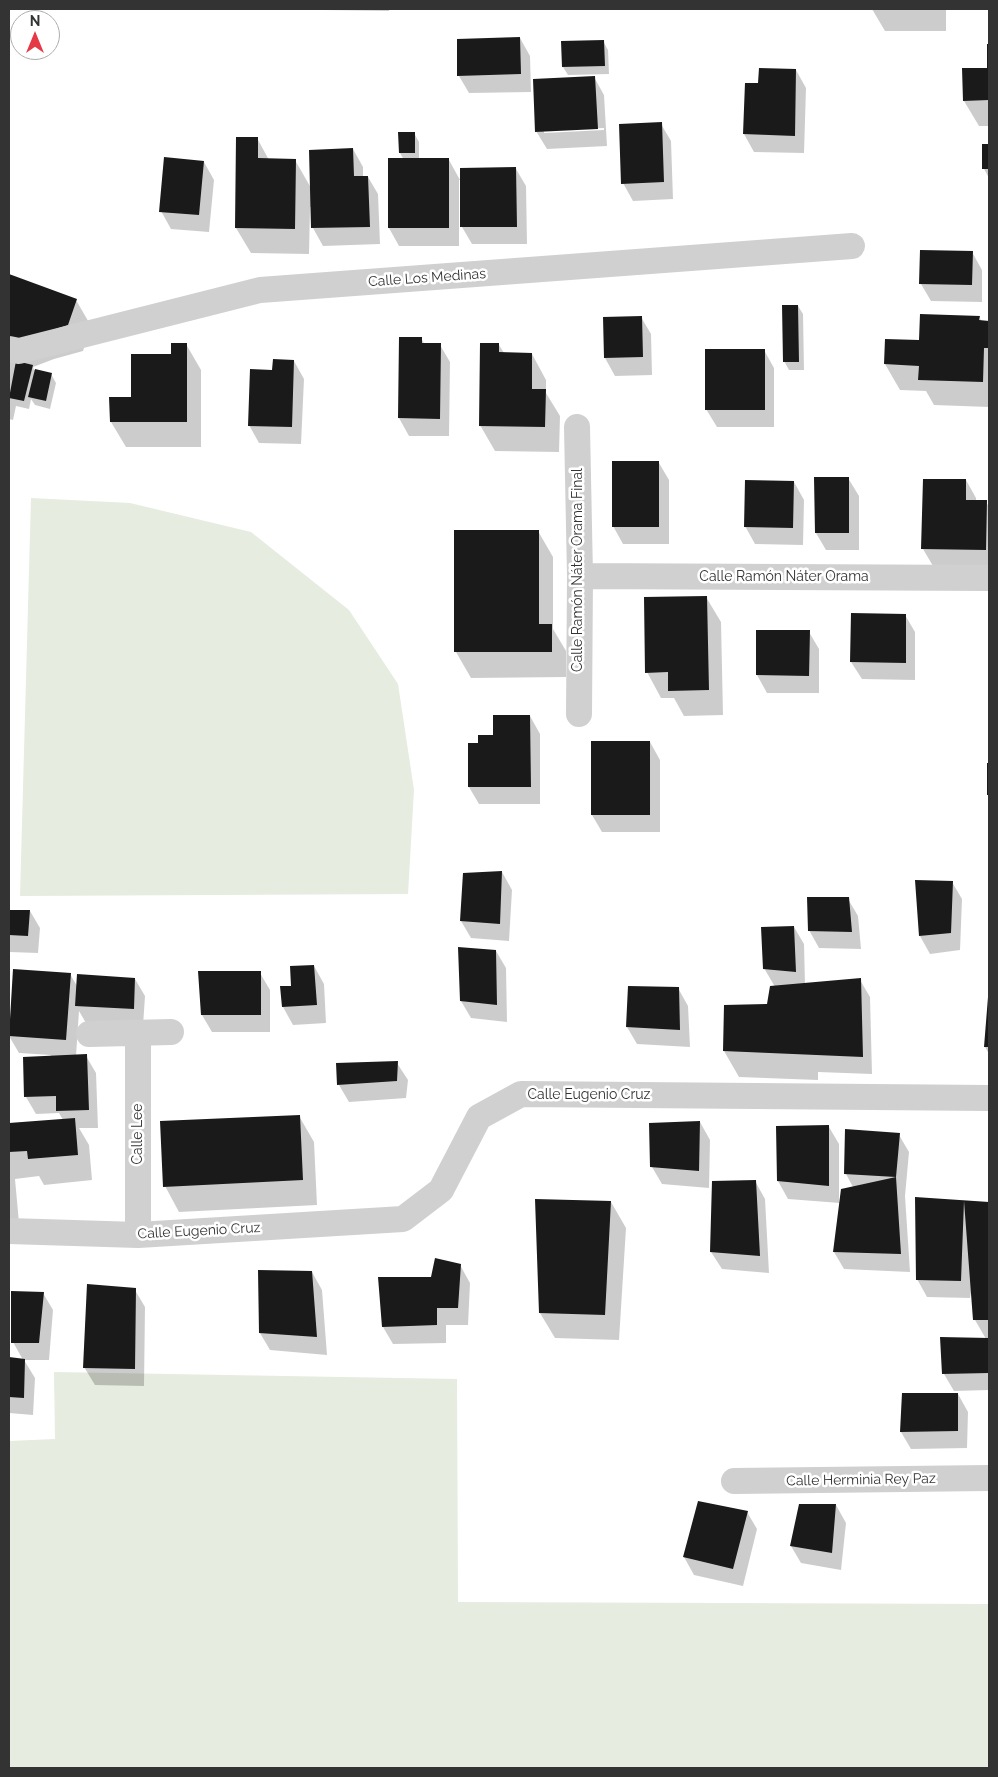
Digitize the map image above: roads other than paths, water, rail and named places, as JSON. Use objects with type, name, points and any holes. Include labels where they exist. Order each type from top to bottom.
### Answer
[{"type":"street","name":"Calle Los Medinas","points":[[9,349],[19,351],[260,290],[852,246]]},
{"type":"street","name":"Calle Ramón Náter Orama Final","points":[[577,427],[580,576],[579,714]]},
{"type":"street","name":"Calle Ramón Náter Orama","points":[[580,576],[989,578]]},
{"type":"street","name":"Calle Lee","points":[[138,1032],[138,1235]]},
{"type":"street","points":[[89,1034],[171,1032]]},
{"type":"street","name":"Calle Eugenio Cruz","points":[[9,1230],[138,1235],[403,1219],[441,1190],[479,1117],[521,1094],[989,1098]]},
{"type":"street","name":"Calle Herminia Rey Paz","points":[[734,1481],[989,1478]]}]
